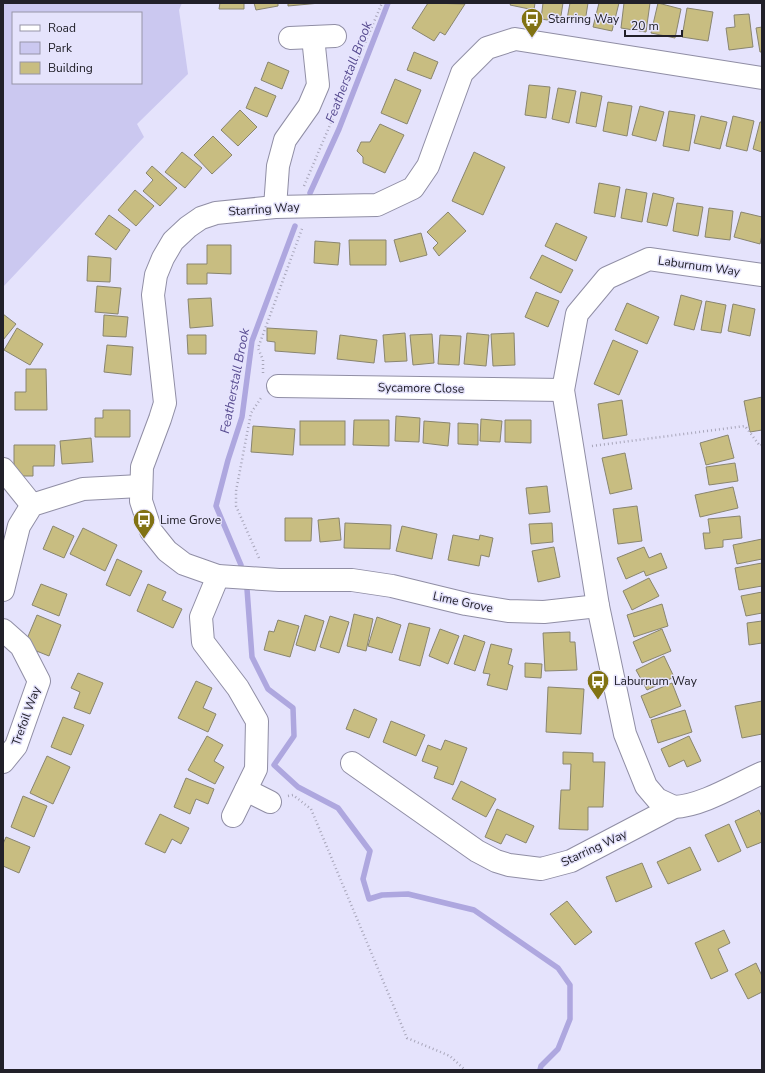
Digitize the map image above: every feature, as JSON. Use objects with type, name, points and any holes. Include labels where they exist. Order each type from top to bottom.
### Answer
[{"type":"street","points":[[290,38],[335,36]]},
{"type":"street","points":[[285,207],[278,166],[285,140],[309,106],[318,85],[313,37]]},
{"type":"street","name":"Starring Way","points":[[140,486],[142,466],[165,403],[153,295],[156,275],[163,258],[173,241],[188,226],[201,218],[216,213],[285,207],[377,205],[413,188],[428,166],[462,73],[487,48],[515,39],[762,78]]},
{"type":"street","name":"Laburnum Way","points":[[674,808],[664,804],[652,794],[646,786],[628,741],[598,606],[563,390],[577,314],[608,278],[649,259],[762,276]]},
{"type":"street","name":"Sycamore Close","points":[[278,386],[563,390]]},
{"type":"street","points":[[3,469],[32,505]]},
{"type":"street","points":[[3,590],[19,526],[32,505],[83,489],[140,486]]},
{"type":"street","name":"Lime Grove","points":[[140,486],[141,501],[150,531],[166,551],[184,564],[218,576],[279,580],[352,580],[392,586],[466,604],[508,611],[544,612],[598,606]]},
{"type":"street","points":[[218,576],[201,617],[203,642],[238,688],[257,721],[256,769],[233,816]]},
{"type":"street","name":"Trefoil Way","points":[[3,630],[21,646],[39,681],[16,746],[3,762]]},
{"type":"street","name":"Starring Way","points":[[352,763],[477,851],[496,861],[524,868],[541,869],[571,861],[674,808],[684,807],[700,801],[762,773]]},
{"type":"street","points":[[246,790],[270,802]]},
{"type":"path","points":[[285,207],[382,3]]},
{"type":"path","points":[[573,449],[745,426],[760,446],[762,445]]},
{"type":"path","points":[[270,802],[293,795],[311,809],[407,1038],[450,1056],[465,1070]]},
{"type":"green space","points":[[3,3],[182,3],[179,10],[188,74],[137,124],[144,137],[3,287]]},
{"type":"building","points":[[220,3],[244,3],[244,9],[219,9]]},
{"type":"building","points":[[254,3],[278,3],[278,6],[256,10]]},
{"type":"building","points":[[288,3],[320,3],[288,6]]},
{"type":"building","points":[[428,3],[465,4],[445,35],[440,32],[434,41],[412,28]]},
{"type":"building","points":[[511,3],[535,3],[534,10],[510,5]]},
{"type":"building","points":[[543,3],[563,3],[560,22],[541,19]]},
{"type":"building","points":[[570,3],[588,3],[585,22],[567,19]]},
{"type":"building","points":[[599,3],[619,3],[612,31],[593,27]]},
{"type":"building","points":[[624,3],[650,3],[646,32],[621,28]]},
{"type":"building","points":[[658,3],[681,9],[675,38],[651,33]]},
{"type":"building","points":[[687,8],[713,12],[708,41],[682,37]]},
{"type":"building","points":[[749,14],[753,47],[729,50],[726,28],[735,27],[734,15]]},
{"type":"building","points":[[762,27],[762,52],[760,52],[756,28]]},
{"type":"building","points":[[414,52],[438,62],[431,79],[407,70]]},
{"type":"building","points":[[268,62],[289,71],[282,89],[261,80]]},
{"type":"building","points":[[395,79],[421,90],[407,124],[381,113]]},
{"type":"building","points":[[529,85],[550,87],[546,118],[525,115]]},
{"type":"building","points":[[255,87],[276,96],[267,117],[246,108]]},
{"type":"building","points":[[558,88],[576,91],[569,123],[552,119]]},
{"type":"building","points":[[581,92],[602,96],[596,127],[576,123]]},
{"type":"building","points":[[608,102],[632,106],[627,136],[603,131]]},
{"type":"building","points":[[640,106],[664,112],[656,141],[632,135]]},
{"type":"building","points":[[240,110],[257,127],[238,146],[221,130]]},
{"type":"building","points":[[669,111],[695,115],[689,151],[663,146]]},
{"type":"building","points":[[701,116],[727,122],[720,149],[694,143]]},
{"type":"building","points":[[733,116],[754,121],[747,151],[726,146]]},
{"type":"building","points":[[760,122],[762,122],[762,152],[753,149]]},
{"type":"building","points":[[380,124],[404,135],[385,173],[363,163],[363,157],[357,151],[361,142],[370,142]]},
{"type":"building","points":[[213,136],[232,155],[212,174],[194,155]]},
{"type":"building","points":[[182,152],[202,168],[185,188],[165,172]]},
{"type":"building","points":[[474,152],[505,167],[483,215],[452,201]]},
{"type":"building","points":[[152,166],[177,188],[160,206],[143,191],[153,180],[146,173]]},
{"type":"building","points":[[599,183],[620,187],[615,217],[594,213]]},
{"type":"building","points":[[626,189],[647,193],[642,222],[621,218]]},
{"type":"building","points":[[135,190],[154,206],[136,226],[118,210]]},
{"type":"building","points":[[653,193],[674,198],[667,226],[647,222]]},
{"type":"building","points":[[677,203],[703,207],[698,236],[673,231]]},
{"type":"building","points":[[709,208],[733,211],[730,240],[705,237]]},
{"type":"building","points":[[448,212],[466,231],[439,256],[433,248],[438,243],[427,232]]},
{"type":"building","points":[[741,212],[762,217],[762,235],[760,244],[734,237]]},
{"type":"building","points":[[109,215],[130,230],[116,250],[95,234]]},
{"type":"building","points":[[556,223],[587,237],[576,261],[545,246]]},
{"type":"building","points":[[421,233],[427,255],[400,262],[394,240]]},
{"type":"building","points":[[349,240],[386,240],[386,265],[350,265]]},
{"type":"building","points":[[315,241],[340,243],[338,265],[314,263]]},
{"type":"building","points":[[207,245],[231,245],[231,274],[207,273],[207,284],[187,284],[187,264],[207,264]]},
{"type":"building","points":[[542,255],[573,270],[561,293],[530,278]]},
{"type":"building","points":[[88,256],[111,258],[110,282],[87,281]]},
{"type":"building","points":[[97,286],[121,288],[118,314],[95,312]]},
{"type":"building","points":[[536,292],[559,301],[548,327],[525,317]]},
{"type":"building","points":[[681,295],[702,301],[694,330],[674,325]]},
{"type":"building","points":[[211,298],[213,326],[190,328],[188,299]]},
{"type":"building","points":[[706,301],[726,305],[721,333],[701,330]]},
{"type":"building","points":[[627,303],[659,317],[647,344],[615,330]]},
{"type":"building","points":[[733,304],[755,309],[750,336],[728,331]]},
{"type":"building","points":[[3,314],[16,324],[3,340]]},
{"type":"building","points":[[104,315],[128,317],[126,337],[103,336]]},
{"type":"building","points":[[17,328],[43,344],[30,365],[4,350]]},
{"type":"building","points":[[267,328],[317,331],[315,354],[275,351],[275,342],[267,341]]},
{"type":"building","points":[[405,333],[407,361],[385,362],[383,335]]},
{"type":"building","points":[[467,333],[489,335],[486,366],[464,364]]},
{"type":"building","points":[[514,333],[515,365],[493,366],[491,334]]},
{"type":"building","points":[[432,334],[434,363],[413,365],[410,335]]},
{"type":"building","points":[[187,335],[206,335],[206,354],[188,354]]},
{"type":"building","points":[[340,335],[377,340],[374,363],[337,359]]},
{"type":"building","points":[[440,335],[461,336],[459,365],[438,364]]},
{"type":"building","points":[[613,340],[638,351],[619,395],[594,384]]},
{"type":"building","points":[[107,345],[133,347],[131,375],[104,372]]},
{"type":"building","points":[[26,369],[46,369],[47,410],[15,410],[15,392],[26,392]]},
{"type":"building","points":[[762,397],[762,430],[750,432],[744,401]]},
{"type":"building","points":[[622,400],[627,435],[603,439],[598,404]]},
{"type":"building","points":[[103,410],[130,410],[130,437],[95,437],[95,418],[103,418]]},
{"type":"building","points":[[396,416],[420,418],[419,442],[395,441]]},
{"type":"building","points":[[481,419],[502,421],[500,442],[480,441]]},
{"type":"building","points":[[354,420],[389,420],[389,446],[353,445]]},
{"type":"building","points":[[505,420],[531,420],[531,443],[505,442]]},
{"type":"building","points":[[300,421],[345,421],[345,445],[300,445]]},
{"type":"building","points":[[424,421],[450,423],[448,446],[423,443]]},
{"type":"building","points":[[458,423],[478,424],[478,445],[458,444]]},
{"type":"building","points":[[253,426],[295,429],[293,455],[251,452]]},
{"type":"building","points":[[728,435],[734,458],[706,465],[700,443]]},
{"type":"building","points":[[91,438],[93,462],[62,464],[60,441]]},
{"type":"building","points":[[14,445],[55,445],[54,466],[33,466],[33,476],[14,476]]},
{"type":"building","points":[[625,453],[632,489],[610,494],[602,458]]},
{"type":"building","points":[[735,463],[738,481],[709,485],[706,467]]},
{"type":"building","points":[[547,486],[550,512],[529,514],[526,488]]},
{"type":"building","points":[[733,487],[738,508],[700,517],[695,495]]},
{"type":"building","points":[[637,506],[642,541],[618,544],[613,509]]},
{"type":"building","points":[[740,516],[742,538],[723,540],[723,547],[705,549],[703,533],[710,533],[708,519]]},
{"type":"building","points":[[285,518],[312,518],[311,541],[285,541]]},
{"type":"building","points":[[339,518],[341,540],[320,542],[318,520]]},
{"type":"building","points":[[345,523],[391,525],[390,549],[344,548]]},
{"type":"building","points":[[552,523],[553,542],[531,544],[529,524]]},
{"type":"building","points":[[53,526],[74,536],[64,558],[43,549]]},
{"type":"building","points":[[402,526],[437,534],[432,559],[396,551]]},
{"type":"building","points":[[83,528],[117,545],[105,571],[70,554]]},
{"type":"building","points":[[453,535],[479,540],[480,535],[493,538],[489,557],[481,555],[479,566],[448,560]]},
{"type":"building","points":[[762,539],[762,559],[737,564],[733,545]]},
{"type":"building","points":[[554,547],[560,577],[538,582],[532,551]]},
{"type":"building","points":[[644,547],[649,558],[661,553],[667,568],[646,576],[644,571],[626,579],[617,558]]},
{"type":"building","points":[[117,559],[142,571],[130,596],[106,585]]},
{"type":"building","points":[[762,563],[762,586],[739,590],[735,568]]},
{"type":"building","points":[[649,578],[659,596],[632,610],[623,591]]},
{"type":"building","points":[[41,584],[67,594],[59,616],[32,605]]},
{"type":"building","points":[[148,584],[166,592],[162,600],[182,609],[173,628],[137,611]]},
{"type":"building","points":[[762,592],[762,613],[746,616],[741,596]]},
{"type":"building","points":[[662,604],[668,626],[634,637],[627,615]]},
{"type":"building","points":[[354,614],[373,619],[366,651],[347,646]]},
{"type":"building","points":[[37,615],[61,625],[49,656],[24,646]]},
{"type":"building","points":[[305,615],[324,621],[315,651],[296,645]]},
{"type":"building","points":[[330,616],[349,622],[339,653],[320,647]]},
{"type":"building","points":[[377,617],[401,625],[392,653],[368,646]]},
{"type":"building","points":[[278,620],[299,626],[290,657],[264,650],[269,631],[274,632]]},
{"type":"building","points":[[762,621],[762,643],[749,645],[747,623]]},
{"type":"building","points":[[409,623],[430,628],[420,666],[399,660]]},
{"type":"building","points":[[440,629],[459,636],[448,664],[429,656]]},
{"type":"building","points":[[662,629],[671,651],[642,663],[633,642]]},
{"type":"building","points":[[570,632],[570,642],[575,642],[577,670],[545,671],[543,633]]},
{"type":"building","points":[[464,635],[485,642],[475,671],[454,664]]},
{"type":"building","points":[[491,644],[512,649],[508,664],[513,666],[507,690],[487,685],[490,674],[483,673]]},
{"type":"building","points":[[664,656],[674,677],[647,690],[636,670]]},
{"type":"building","points":[[525,663],[542,664],[541,678],[525,677]]},
{"type":"building","points":[[78,673],[103,683],[90,714],[74,708],[80,692],[71,688]]},
{"type":"building","points":[[196,681],[212,688],[203,708],[216,714],[208,732],[178,718]]},
{"type":"building","points":[[672,683],[681,706],[650,718],[641,696]]},
{"type":"building","points":[[548,687],[584,689],[581,734],[546,732]]},
{"type":"building","points":[[762,701],[762,734],[742,738],[735,706]]},
{"type":"building","points":[[354,709],[377,719],[369,738],[346,729]]},
{"type":"building","points":[[685,710],[692,732],[658,743],[651,720]]},
{"type":"building","points":[[63,717],[84,725],[71,755],[51,747]]},
{"type":"building","points":[[391,721],[425,735],[416,756],[383,742]]},
{"type":"building","points":[[207,736],[223,745],[214,761],[224,767],[215,784],[188,770]]},
{"type":"building","points":[[689,736],[701,761],[687,767],[684,760],[669,767],[661,749]]},
{"type":"building","points":[[445,740],[467,748],[453,785],[434,778],[438,767],[422,761],[428,745],[441,750]]},
{"type":"building","points":[[563,752],[593,753],[593,762],[605,762],[603,807],[588,807],[588,830],[559,829],[561,790],[570,790],[571,764],[563,764]]},
{"type":"building","points":[[47,756],[70,767],[53,804],[30,793]]},
{"type":"building","points":[[186,778],[214,789],[208,804],[196,799],[190,814],[174,807]]},
{"type":"building","points":[[461,781],[496,799],[486,817],[452,799]]},
{"type":"building","points":[[23,796],[47,806],[34,837],[11,827]]},
{"type":"building","points":[[497,809],[534,826],[526,843],[506,834],[501,844],[485,837]]},
{"type":"building","points":[[759,810],[762,817],[762,842],[747,848],[735,821]]},
{"type":"building","points":[[160,814],[189,828],[181,844],[172,839],[165,853],[145,844]]},
{"type":"building","points":[[729,824],[741,851],[718,862],[705,835]]},
{"type":"building","points":[[6,837],[30,847],[19,873],[3,866],[3,844]]},
{"type":"building","points":[[690,847],[701,870],[668,884],[657,862]]},
{"type":"building","points":[[642,863],[652,887],[616,902],[606,877]]},
{"type":"building","points":[[567,901],[592,932],[575,945],[550,914]]},
{"type":"building","points":[[724,930],[730,943],[718,949],[728,971],[711,979],[695,943]]},
{"type":"building","points":[[756,963],[762,976],[762,992],[748,999],[735,974]]},
{"type":"waterway","name":"Featherstall Brook","points":[[310,193],[339,129],[388,3]]},
{"type":"waterway","name":"Featherstall Brook","points":[[241,565],[216,506],[228,460],[242,417],[252,341],[295,226]]},
{"type":"waterway","name":"Featherstall Brook","points":[[247,589],[252,657],[268,689],[293,708],[294,736],[274,765],[298,787],[338,808],[370,851],[363,879],[369,899],[382,895],[408,894],[474,910],[558,968],[570,985],[570,1019],[558,1049],[541,1066],[540,1070]]},
{"type":"place","name":"Starring Way","points":[[532,38]]},
{"type":"place","name":"Lime Grove","points":[[144,540]]},
{"type":"place","name":"Laburnum Way","points":[[598,700]]}]
